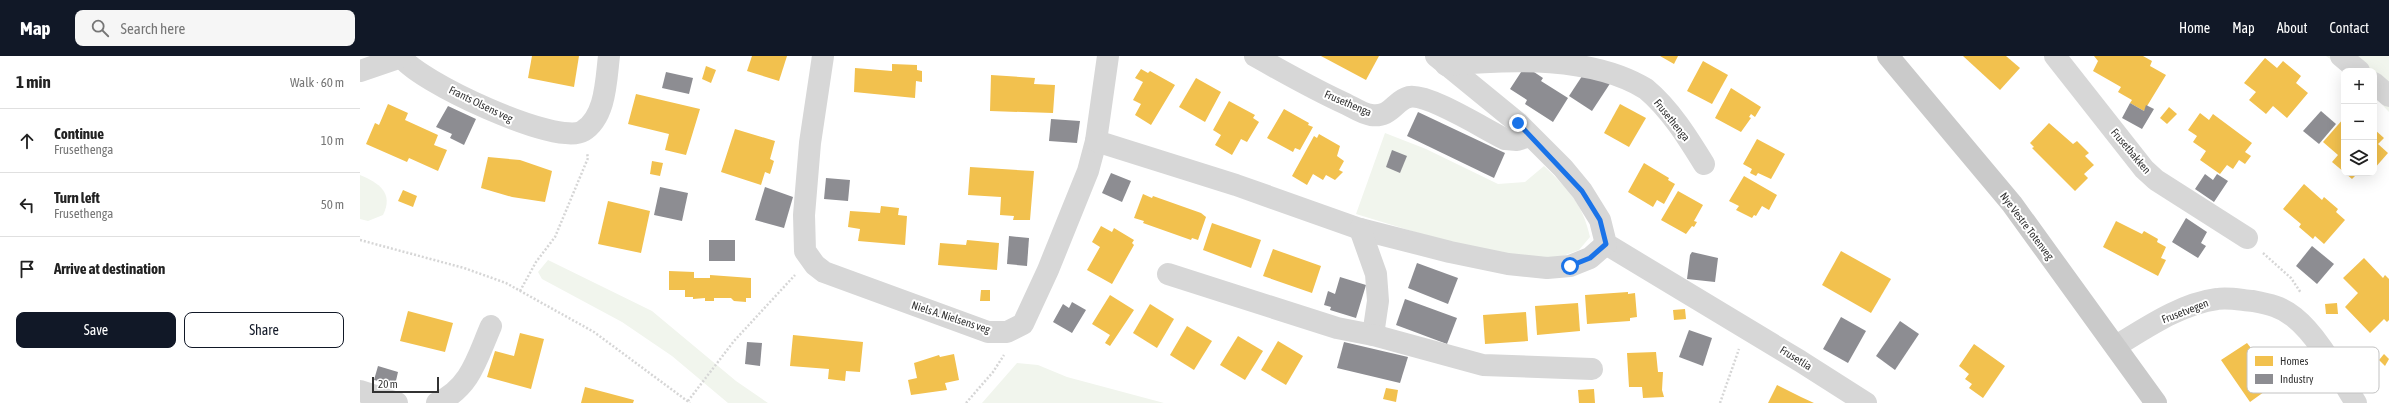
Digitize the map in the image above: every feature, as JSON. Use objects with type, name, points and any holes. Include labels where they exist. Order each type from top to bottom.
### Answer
[{"type":"main road","name":"Nye Vestre Totenveg","points":[[1888,56],[2012,204],[2156,403]]},
{"type":"street","points":[[582,132],[592,124],[597,114],[604,93],[609,56]]},
{"type":"street","points":[[815,265],[805,251],[804,215],[810,143],[823,56]]},
{"type":"street","points":[[1007,332],[1023,324],[1088,171],[1096,141],[1108,56]]},
{"type":"street","name":"Frusethenga","points":[[1255,56],[1325,95],[1370,115],[1380,115],[1390,112],[1407,97],[1418,97],[1432,101],[1506,139],[1517,140],[1530,136]]},
{"type":"street","name":"Frusetbakken","points":[[2055,56],[2144,169],[2156,180],[2247,238]]},
{"type":"street","points":[[2341,56],[2355,68]]},
{"type":"street","points":[[360,71],[401,57]]},
{"type":"street","name":"Frants Olsens veg","points":[[401,57],[415,71],[506,118],[553,132],[565,134],[582,132]]},
{"type":"street","name":"Frusethenga","points":[[1441,60],[1564,58],[1598,64],[1628,77],[1647,90],[1684,132],[1704,164]]},
{"type":"street","name":"Frusethenga","points":[[1441,60],[1518,123],[1582,191],[1600,220],[1606,244]]},
{"type":"street","points":[[2377,86],[2389,96]]},
{"type":"street","points":[[1096,141],[1236,185],[1360,229],[1450,252],[1508,264],[1547,268],[1570,266],[1590,258],[1606,244]]},
{"type":"street","points":[[1360,229],[1376,274],[1378,301],[1373,336]]},
{"type":"street","name":"Frusetlia","points":[[1606,244],[1725,315],[1866,403]]},
{"type":"street","name":"Niels A. Nielsens veg","points":[[815,265],[851,283],[988,332],[1007,332]]},
{"type":"street","points":[[1168,274],[1337,328],[1483,365],[1592,369]]},
{"type":"street","name":"Frusetvegen","points":[[2116,346],[2160,320],[2204,302],[2218,299],[2240,299],[2280,307],[2295,318],[2307,330],[2318,347]]},
{"type":"street","points":[[437,403],[452,396],[465,383],[491,326]]},
{"type":"street","points":[[360,391],[397,403]]},
{"type":"street","name":"Frusetvegen","points":[[2349,393],[2356,403]]},
{"type":"path","points":[[520,291],[536,262],[555,237],[588,158],[582,132]]},
{"type":"path","points":[[2247,238],[2290,278],[2302,295]]},
{"type":"path","points":[[360,240],[489,275],[594,332],[689,402],[734,341],[791,278],[815,265]]},
{"type":"path","points":[[1720,403],[1746,328]]},
{"type":"path","points":[[966,403],[1002,360],[1006,348],[1007,332]]},
{"type":"shaded area","points":[[2326,56],[2389,56],[2389,112],[2377,99],[2377,68],[2343,68]]},
{"type":"shaded area","points":[[1385,133],[1426,149],[1498,184],[1525,182],[1544,166],[1573,197],[1583,215],[1590,237],[1579,250],[1552,260],[1500,258],[1356,214]]},
{"type":"shaded area","points":[[360,175],[379,185],[386,195],[387,201],[383,215],[368,221],[360,219]]},
{"type":"shaded area","points":[[548,260],[652,311],[736,381],[768,403],[728,403],[672,356],[622,322],[542,279],[538,272]]},
{"type":"shaded area","points":[[1017,363],[1038,365],[1067,377],[1164,403],[982,403]]},
{"type":"building: Homes","points":[[532,56],[579,56],[574,87],[528,78]]},
{"type":"building: Homes","points":[[752,56],[787,56],[779,81],[747,71]]},
{"type":"building: Homes","points":[[1321,56],[1379,56],[1366,80]]},
{"type":"building: Homes","points":[[1660,56],[1678,56],[1674,64]]},
{"type":"building: Homes","points":[[1963,56],[2006,56],[2020,68],[2000,90]]},
{"type":"building: Homes","points":[[2094,56],[2143,56],[2152,61],[2150,66],[2166,75],[2144,111],[2130,103],[2132,100],[2118,92],[2121,87],[2093,71],[2098,61]]},
{"type":"building: Homes","points":[[2265,58],[2277,68],[2283,61],[2301,76],[2296,83],[2308,93],[2287,118],[2273,106],[2266,114],[2249,100],[2256,92],[2244,83]]},
{"type":"building: Homes","points":[[1703,61],[1728,75],[1712,104],[1687,91]]},
{"type":"building: Homes","points":[[892,64],[917,65],[917,70],[922,71],[922,82],[916,81],[915,98],[854,92],[855,68],[892,71]]},
{"type":"building: Homes","points":[[706,66],[716,70],[711,83],[702,79]]},
{"type":"building: Homes","points":[[1141,69],[1148,73],[1150,71],[1175,85],[1151,125],[1135,115],[1141,104],[1133,100],[1143,82],[1135,78]]},
{"type":"building: Homes","points":[[991,75],[1035,78],[1034,84],[1055,85],[1053,113],[990,111]]},
{"type":"building: Homes","points":[[1196,78],[1221,92],[1205,122],[1179,107]]},
{"type":"building: Homes","points":[[1731,88],[1761,107],[1755,117],[1751,114],[1749,117],[1751,118],[1741,132],[1715,118]]},
{"type":"building: Homes","points":[[636,94],[700,109],[686,155],[665,150],[669,134],[628,124]]},
{"type":"building: Homes","points":[[1229,101],[1255,115],[1253,118],[1259,122],[1247,142],[1241,139],[1232,155],[1215,145],[1221,135],[1213,130]]},
{"type":"building: Homes","points":[[388,104],[408,113],[405,120],[438,135],[434,145],[447,150],[438,171],[409,158],[407,162],[366,144],[375,123],[379,125]]},
{"type":"building: Homes","points":[[1620,104],[1646,118],[1629,147],[1604,133]]},
{"type":"building: Homes","points":[[2169,107],[2177,114],[2167,124],[2160,118]]},
{"type":"building: Homes","points":[[1284,109],[1309,123],[1308,125],[1313,127],[1300,150],[1295,148],[1293,152],[1267,138]]},
{"type":"building: Homes","points":[[2200,113],[2209,120],[2213,114],[2252,143],[2245,152],[2251,156],[2245,164],[2239,160],[2233,169],[2227,165],[2220,174],[2200,160],[2206,151],[2193,142],[2197,136],[2188,130]]},
{"type":"building: Homes","points":[[2341,121],[2341,170],[2332,162],[2338,155],[2323,142]]},
{"type":"building: Homes","points":[[2049,123],[2073,144],[2077,141],[2089,153],[2085,156],[2094,165],[2084,174],[2088,178],[2075,191],[2032,148],[2034,147],[2030,143]]},
{"type":"building: Homes","points":[[735,129],[775,141],[770,159],[774,161],[770,174],[765,172],[761,185],[721,172]]},
{"type":"building: Homes","points":[[2377,132],[2384,138],[2378,144],[2388,153],[2377,166]]},
{"type":"building: Homes","points":[[1319,134],[1340,146],[1337,156],[1344,161],[1339,170],[1343,172],[1335,180],[1326,175],[1323,180],[1313,174],[1307,185],[1292,176],[1314,136],[1317,138]]},
{"type":"building: Homes","points":[[1757,139],[1785,154],[1771,179],[1758,173],[1756,176],[1750,173],[1752,169],[1743,164]]},
{"type":"building: Homes","points":[[488,157],[520,160],[552,171],[545,202],[512,197],[481,188]]},
{"type":"building: Homes","points":[[652,161],[663,163],[660,176],[650,174]]},
{"type":"building: Homes","points":[[1644,163],[1669,178],[1668,180],[1675,184],[1664,204],[1657,200],[1653,207],[1628,192]]},
{"type":"building: Homes","points":[[970,167],[1034,171],[1030,220],[1013,220],[1014,216],[1000,215],[1001,197],[968,195]]},
{"type":"building: Homes","points":[[1744,176],[1777,195],[1769,210],[1762,206],[1756,216],[1754,215],[1752,218],[1736,210],[1739,206],[1729,201]]},
{"type":"building: Homes","points":[[2304,184],[2322,200],[2324,197],[2338,209],[2336,212],[2345,220],[2324,244],[2315,236],[2313,239],[2299,227],[2301,224],[2283,209]]},
{"type":"building: Homes","points":[[403,190],[417,196],[413,207],[398,201]]},
{"type":"building: Homes","points":[[1678,191],[1703,205],[1694,221],[1697,222],[1686,234],[1661,220]]},
{"type":"building: Homes","points":[[1143,194],[1152,198],[1153,196],[1201,213],[1206,217],[1198,240],[1192,238],[1191,240],[1143,223],[1144,221],[1134,218]]},
{"type":"building: Homes","points":[[608,201],[650,211],[641,253],[598,244]]},
{"type":"building: Homes","points":[[881,206],[899,208],[898,215],[907,216],[905,245],[858,241],[860,229],[848,227],[850,211],[880,213]]},
{"type":"building: Homes","points":[[2116,221],[2142,234],[2144,231],[2158,239],[2157,242],[2166,247],[2161,258],[2166,260],[2158,276],[2103,247]]},
{"type":"building: Homes","points":[[1212,223],[1261,240],[1251,268],[1203,250]]},
{"type":"building: Homes","points":[[1101,226],[1112,232],[1114,228],[1134,240],[1132,243],[1134,245],[1112,284],[1087,270],[1100,247],[1092,242]]},
{"type":"building: Homes","points":[[967,240],[999,243],[997,270],[938,265],[940,243],[966,245]]},
{"type":"building: Homes","points":[[1273,249],[1321,266],[1312,293],[1263,276]]},
{"type":"building: Homes","points":[[1841,251],[1891,279],[1871,313],[1822,285]]},
{"type":"building: Homes","points":[[2364,258],[2383,278],[2385,275],[2389,279],[2389,320],[2387,322],[2384,319],[2370,333],[2345,307],[2358,293],[2343,278]]},
{"type":"building: Homes","points":[[669,271],[694,272],[694,278],[710,278],[710,275],[751,278],[751,298],[746,298],[746,302],[734,301],[731,298],[714,298],[714,301],[705,301],[705,298],[693,299],[693,297],[685,297],[685,290],[669,290]]},
{"type":"building: Homes","points":[[981,290],[990,290],[990,301],[980,301]]},
{"type":"building: Homes","points":[[1628,292],[1628,294],[1635,293],[1637,317],[1630,318],[1630,321],[1587,324],[1585,295]]},
{"type":"building: Homes","points":[[1110,295],[1134,310],[1110,346],[1105,343],[1110,335],[1092,324]]},
{"type":"building: Homes","points":[[1578,303],[1580,331],[1537,335],[1535,306]]},
{"type":"building: Homes","points":[[2337,303],[2338,314],[2326,314],[2325,304]]},
{"type":"building: Homes","points":[[1150,304],[1174,319],[1157,348],[1133,333]]},
{"type":"building: Homes","points":[[1685,309],[1686,319],[1674,320],[1673,310]]},
{"type":"building: Homes","points":[[408,311],[453,323],[445,352],[400,341]]},
{"type":"building: Homes","points":[[1526,312],[1528,341],[1485,344],[1483,315]]},
{"type":"building: Homes","points":[[1187,326],[1212,341],[1194,370],[1170,355]]},
{"type":"building: Homes","points":[[520,333],[544,339],[531,389],[487,377],[495,351],[514,356]]},
{"type":"building: Homes","points":[[793,335],[863,342],[860,372],[846,371],[845,381],[828,379],[829,369],[790,366]]},
{"type":"building: Homes","points":[[1238,336],[1263,351],[1245,380],[1220,365]]},
{"type":"building: Homes","points":[[1278,341],[1303,356],[1286,385],[1261,370]]},
{"type":"building: Homes","points":[[2247,343],[2250,347],[2247,347],[2247,393],[2262,393],[2250,402],[2221,360]]},
{"type":"building: Homes","points":[[1974,344],[2005,366],[1983,398],[1969,388],[1972,384],[1965,379],[1969,374],[1959,366]]},
{"type":"building: Homes","points":[[1656,352],[1658,372],[1663,372],[1662,390],[1664,397],[1643,398],[1642,387],[1629,387],[1627,353]]},
{"type":"building: Homes","points":[[954,354],[959,380],[945,383],[947,390],[911,395],[908,380],[917,378],[914,363],[939,355],[940,357]]},
{"type":"building: Homes","points":[[2384,354],[2389,359],[2385,366],[2379,360]]},
{"type":"building: Homes","points":[[1777,385],[1801,397],[1814,403],[1768,403]]},
{"type":"building: Homes","points":[[585,387],[634,400],[633,403],[581,403]]},
{"type":"building: Homes","points":[[1386,388],[1398,390],[1396,402],[1383,399]]},
{"type":"building: Homes","points":[[1594,389],[1595,403],[1579,403],[1578,390]]},
{"type":"building: Industry","points":[[1525,66],[1543,78],[1541,81],[1568,98],[1553,122],[1525,104],[1527,100],[1510,89]]},
{"type":"building: Industry","points":[[1588,67],[1611,82],[1592,111],[1569,96]]},
{"type":"building: Industry","points":[[666,72],[693,78],[689,94],[662,88]]},
{"type":"building: Industry","points":[[2130,103],[2144,111],[2146,105],[2154,109],[2142,129],[2122,118]]},
{"type":"building: Industry","points":[[448,106],[476,119],[464,145],[450,138],[452,134],[436,127]]},
{"type":"building: Industry","points":[[2321,111],[2336,124],[2319,144],[2303,131]]},
{"type":"building: Industry","points":[[1418,112],[1505,153],[1494,178],[1407,136]]},
{"type":"building: Industry","points":[[1051,119],[1080,121],[1077,143],[1049,141]]},
{"type":"building: Industry","points":[[1392,150],[1407,156],[1400,173],[1386,167]]},
{"type":"building: Industry","points":[[1111,173],[1131,181],[1122,202],[1102,193]]},
{"type":"building: Industry","points":[[2205,174],[2213,180],[2217,174],[2228,181],[2214,202],[2195,189]]},
{"type":"building: Industry","points":[[826,178],[850,180],[848,201],[824,199]]},
{"type":"building: Industry","points":[[660,187],[688,193],[682,221],[654,215]]},
{"type":"building: Industry","points":[[765,187],[793,197],[784,228],[755,220]]},
{"type":"building: Industry","points":[[2186,218],[2207,232],[2201,243],[2206,246],[2198,258],[2172,242]]},
{"type":"building: Industry","points":[[1009,236],[1029,238],[1027,266],[1007,264]]},
{"type":"building: Industry","points":[[709,240],[735,240],[735,261],[709,261]]},
{"type":"building: Industry","points":[[2312,246],[2334,264],[2317,284],[2296,266]]},
{"type":"building: Industry","points":[[1692,252],[1718,258],[1715,282],[1687,279],[1690,255]]},
{"type":"building: Industry","points":[[1417,263],[1458,278],[1448,304],[1408,288]]},
{"type":"building: Industry","points":[[1340,277],[1366,285],[1356,318],[1330,310],[1331,307],[1324,305],[1328,291],[1335,294]]},
{"type":"building: Industry","points":[[1405,299],[1457,318],[1447,344],[1396,325]]},
{"type":"building: Industry","points":[[1072,302],[1086,310],[1072,333],[1053,322],[1063,304],[1069,308]]},
{"type":"building: Industry","points":[[1841,317],[1866,331],[1848,363],[1823,349]]},
{"type":"building: Industry","points":[[1900,321],[1919,334],[1895,370],[1876,356]]},
{"type":"building: Industry","points":[[1689,330],[1712,338],[1703,366],[1679,357]]},
{"type":"building: Industry","points":[[747,342],[762,343],[760,366],[745,364]]},
{"type":"building: Industry","points":[[1344,342],[1408,357],[1400,383],[1337,368]]},
{"type":"building: Industry","points":[[378,366],[398,372],[395,385],[374,380]]},
{"type":"route","points":[[1518,123],[1563,168],[1582,191],[1600,220],[1606,244],[1590,258],[1570,266]]}]
